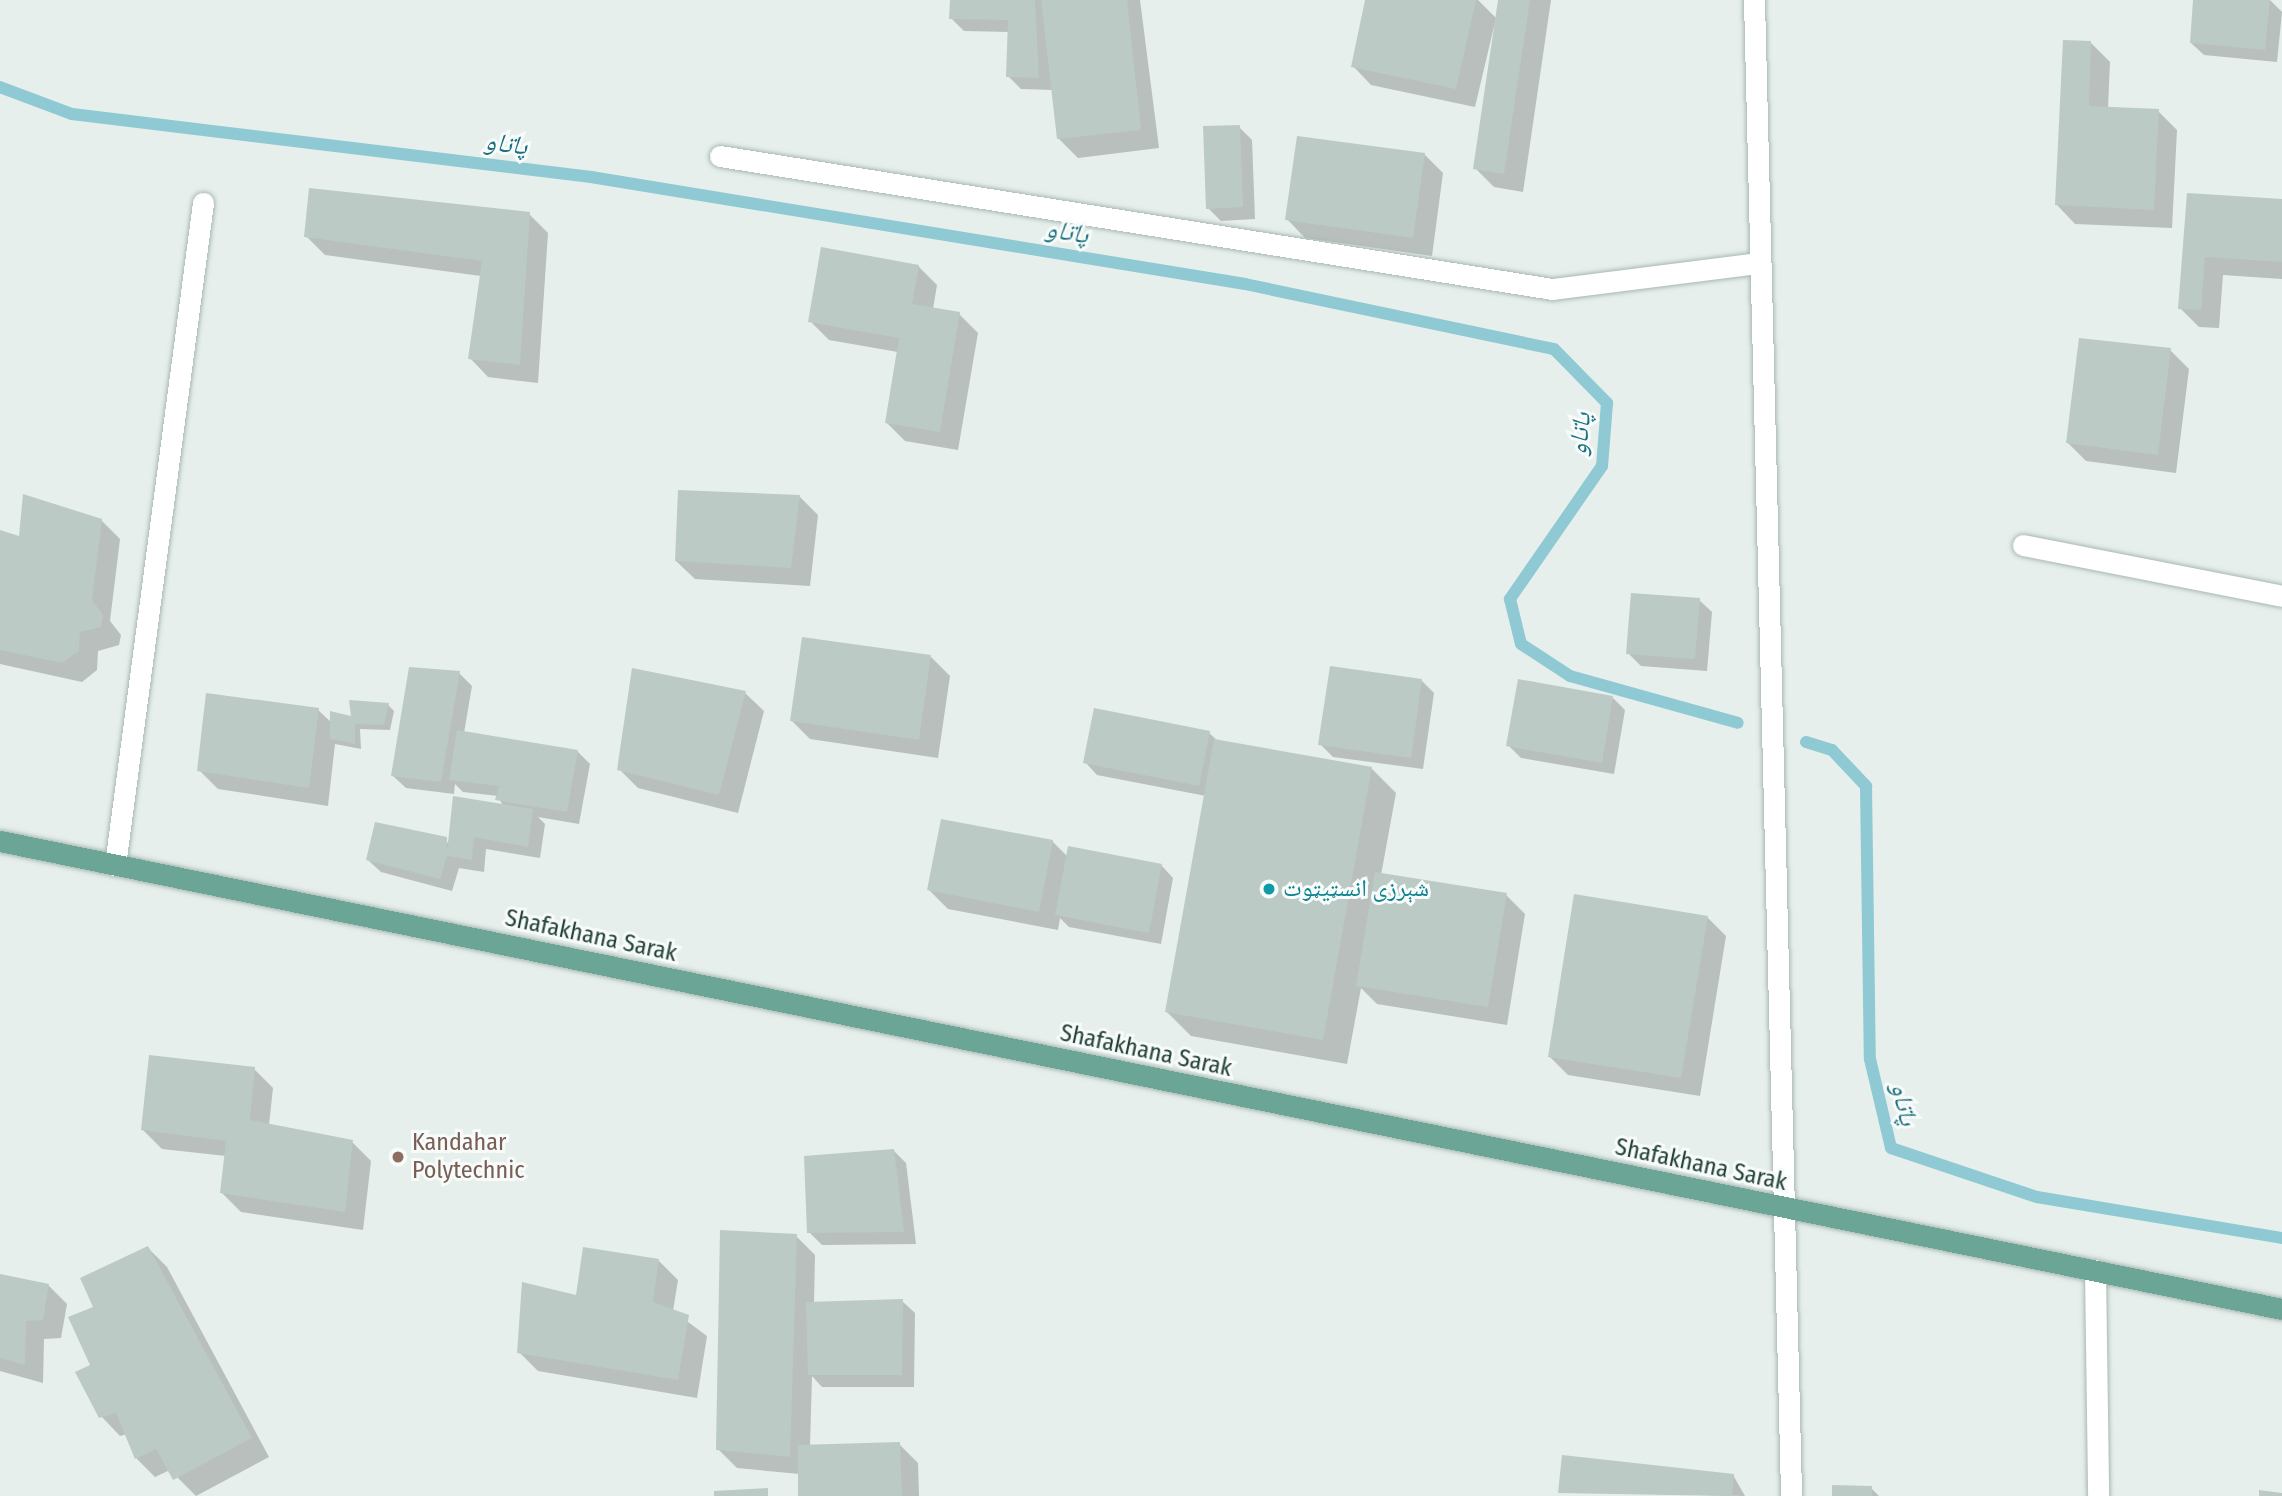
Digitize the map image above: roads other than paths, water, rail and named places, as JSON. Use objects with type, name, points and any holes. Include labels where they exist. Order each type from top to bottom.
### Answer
[{"type":"main road","name":"Shafakhana Sarak","points":[[0,841],[1787,1210],[2282,1308]]},
{"type":"street","points":[[1754,0],[1758,263],[1787,1210],[1791,1496]]},
{"type":"street","points":[[720,156],[1552,289],[1758,263]]},
{"type":"street","points":[[116,865],[202,203]]},
{"type":"street","points":[[2024,545],[2282,596]]},
{"type":"street","points":[[2095,1270],[2098,1496]]},
{"type":"waterway","name":"پاتاو","points":[[0,87],[72,114],[591,177],[1245,284],[1554,349],[1607,403],[1602,466],[1510,599],[1521,644],[1570,676],[1738,723]]},
{"type":"waterway","name":"پاتاو","points":[[1806,742],[1832,750],[1866,786],[1870,1059],[1891,1148],[2037,1197],[2282,1238]]},
{"type":"place","name":"شېرزی انسټيټوت","points":[[1269,889]]},
{"type":"place","name":"Kandahar Polytechnic","points":[[398,1157]]}]
